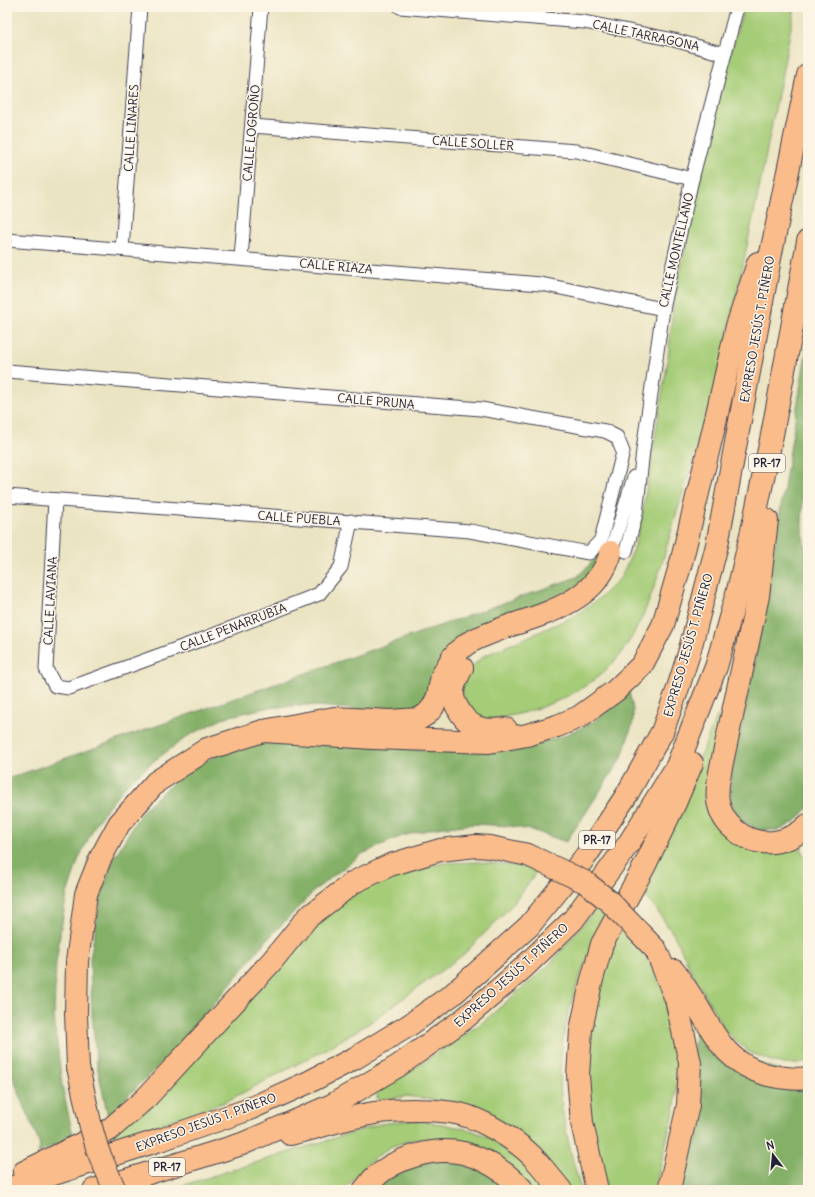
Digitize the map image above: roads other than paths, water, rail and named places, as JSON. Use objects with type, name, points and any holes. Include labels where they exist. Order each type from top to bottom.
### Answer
[{"type":"highway","name":"EXPRESO JESÚS T. PIÑERO","points":[[7,1189],[164,1140],[247,1110],[309,1082],[355,1058],[408,1026],[453,994],[529,926],[586,856],[626,796],[662,732],[686,661],[717,546],[771,253],[808,76]]},
{"type":"highway","points":[[263,731],[373,738],[489,742],[526,735],[557,726],[578,717],[616,691],[642,665],[663,625],[682,559],[737,326],[788,172]]},
{"type":"highway","name":"EXPRESO JESÚS T. PIÑERO","points":[[94,1190],[242,1144],[332,1105],[398,1066],[464,1020],[522,970],[573,920],[629,843],[677,766],[701,710],[716,667],[754,526],[808,241]]},
{"type":"highway","points":[[772,435],[769,503],[758,596],[721,767],[718,801],[724,818],[731,826],[746,838],[755,841],[765,843],[782,840],[799,832],[808,825]]},
{"type":"highway","points":[[115,1190],[98,1151],[91,1127],[78,1067],[76,1014],[77,962],[86,894],[100,859],[119,824],[156,782],[207,749],[263,731],[334,718],[390,721],[419,719],[427,714],[433,707],[438,696],[442,676],[452,658],[458,651],[468,643],[478,638],[572,602],[592,586],[619,552],[625,557],[600,594],[578,611],[484,649],[470,659],[462,669],[454,684],[453,694],[458,707],[466,720],[480,729],[493,730],[535,724],[576,709],[608,687],[642,646],[682,559]]},
{"type":"highway","points":[[597,1190],[582,1123],[578,1075],[581,1030],[591,983],[602,944],[644,867],[675,803],[697,751],[716,667]]},
{"type":"highway","points":[[7,1179],[40,1165],[109,1130],[146,1098],[272,961],[307,918],[354,882],[390,865],[440,850],[476,846],[490,847],[528,855],[585,882],[609,901],[656,950],[690,994],[720,1043],[733,1058],[746,1067],[772,1076],[787,1079],[808,1078]]},
{"type":"highway","points":[[656,950],[676,999],[690,1063],[688,1105],[669,1190]]},
{"type":"highway","points":[[242,1144],[291,1134],[375,1113],[396,1111],[442,1111],[461,1114],[485,1124],[510,1139],[532,1157],[561,1190]]},
{"type":"highway","points":[[364,1190],[374,1178],[391,1167],[414,1156],[439,1151],[463,1153],[491,1164],[513,1180],[523,1190]]},
{"type":"street","name":"CALLE LINARES","points":[[122,249],[140,7]]},
{"type":"street","name":"CALLE LOGROÑO","points":[[241,258],[261,7]]},
{"type":"street","name":"CALLE TARRAGONA","points":[[400,7],[584,22],[674,40],[724,54]]},
{"type":"street","name":"CALLE MONTELLANO","points":[[619,552],[636,514],[642,450],[663,309],[692,179],[737,7]]},
{"type":"street","name":"CALLE SOLLER","points":[[252,126],[576,150],[692,179]]},
{"type":"street","name":"CALLE RIAZA","points":[[7,240],[241,258],[541,284],[663,309]]},
{"type":"street","name":"CALLE PRUNA","points":[[7,371],[482,409],[605,431],[618,437],[623,452],[601,540],[589,553]]},
{"type":"street","name":"CALLE PUEBLA","points":[[7,496],[470,531],[589,553]]},
{"type":"street","name":"CALLE LAVIANA","points":[[56,500],[46,669],[55,686],[69,688]]},
{"type":"street","name":"CALLE PENARRUBIA","points":[[69,688],[198,641],[319,594],[341,567],[351,521]]}]
